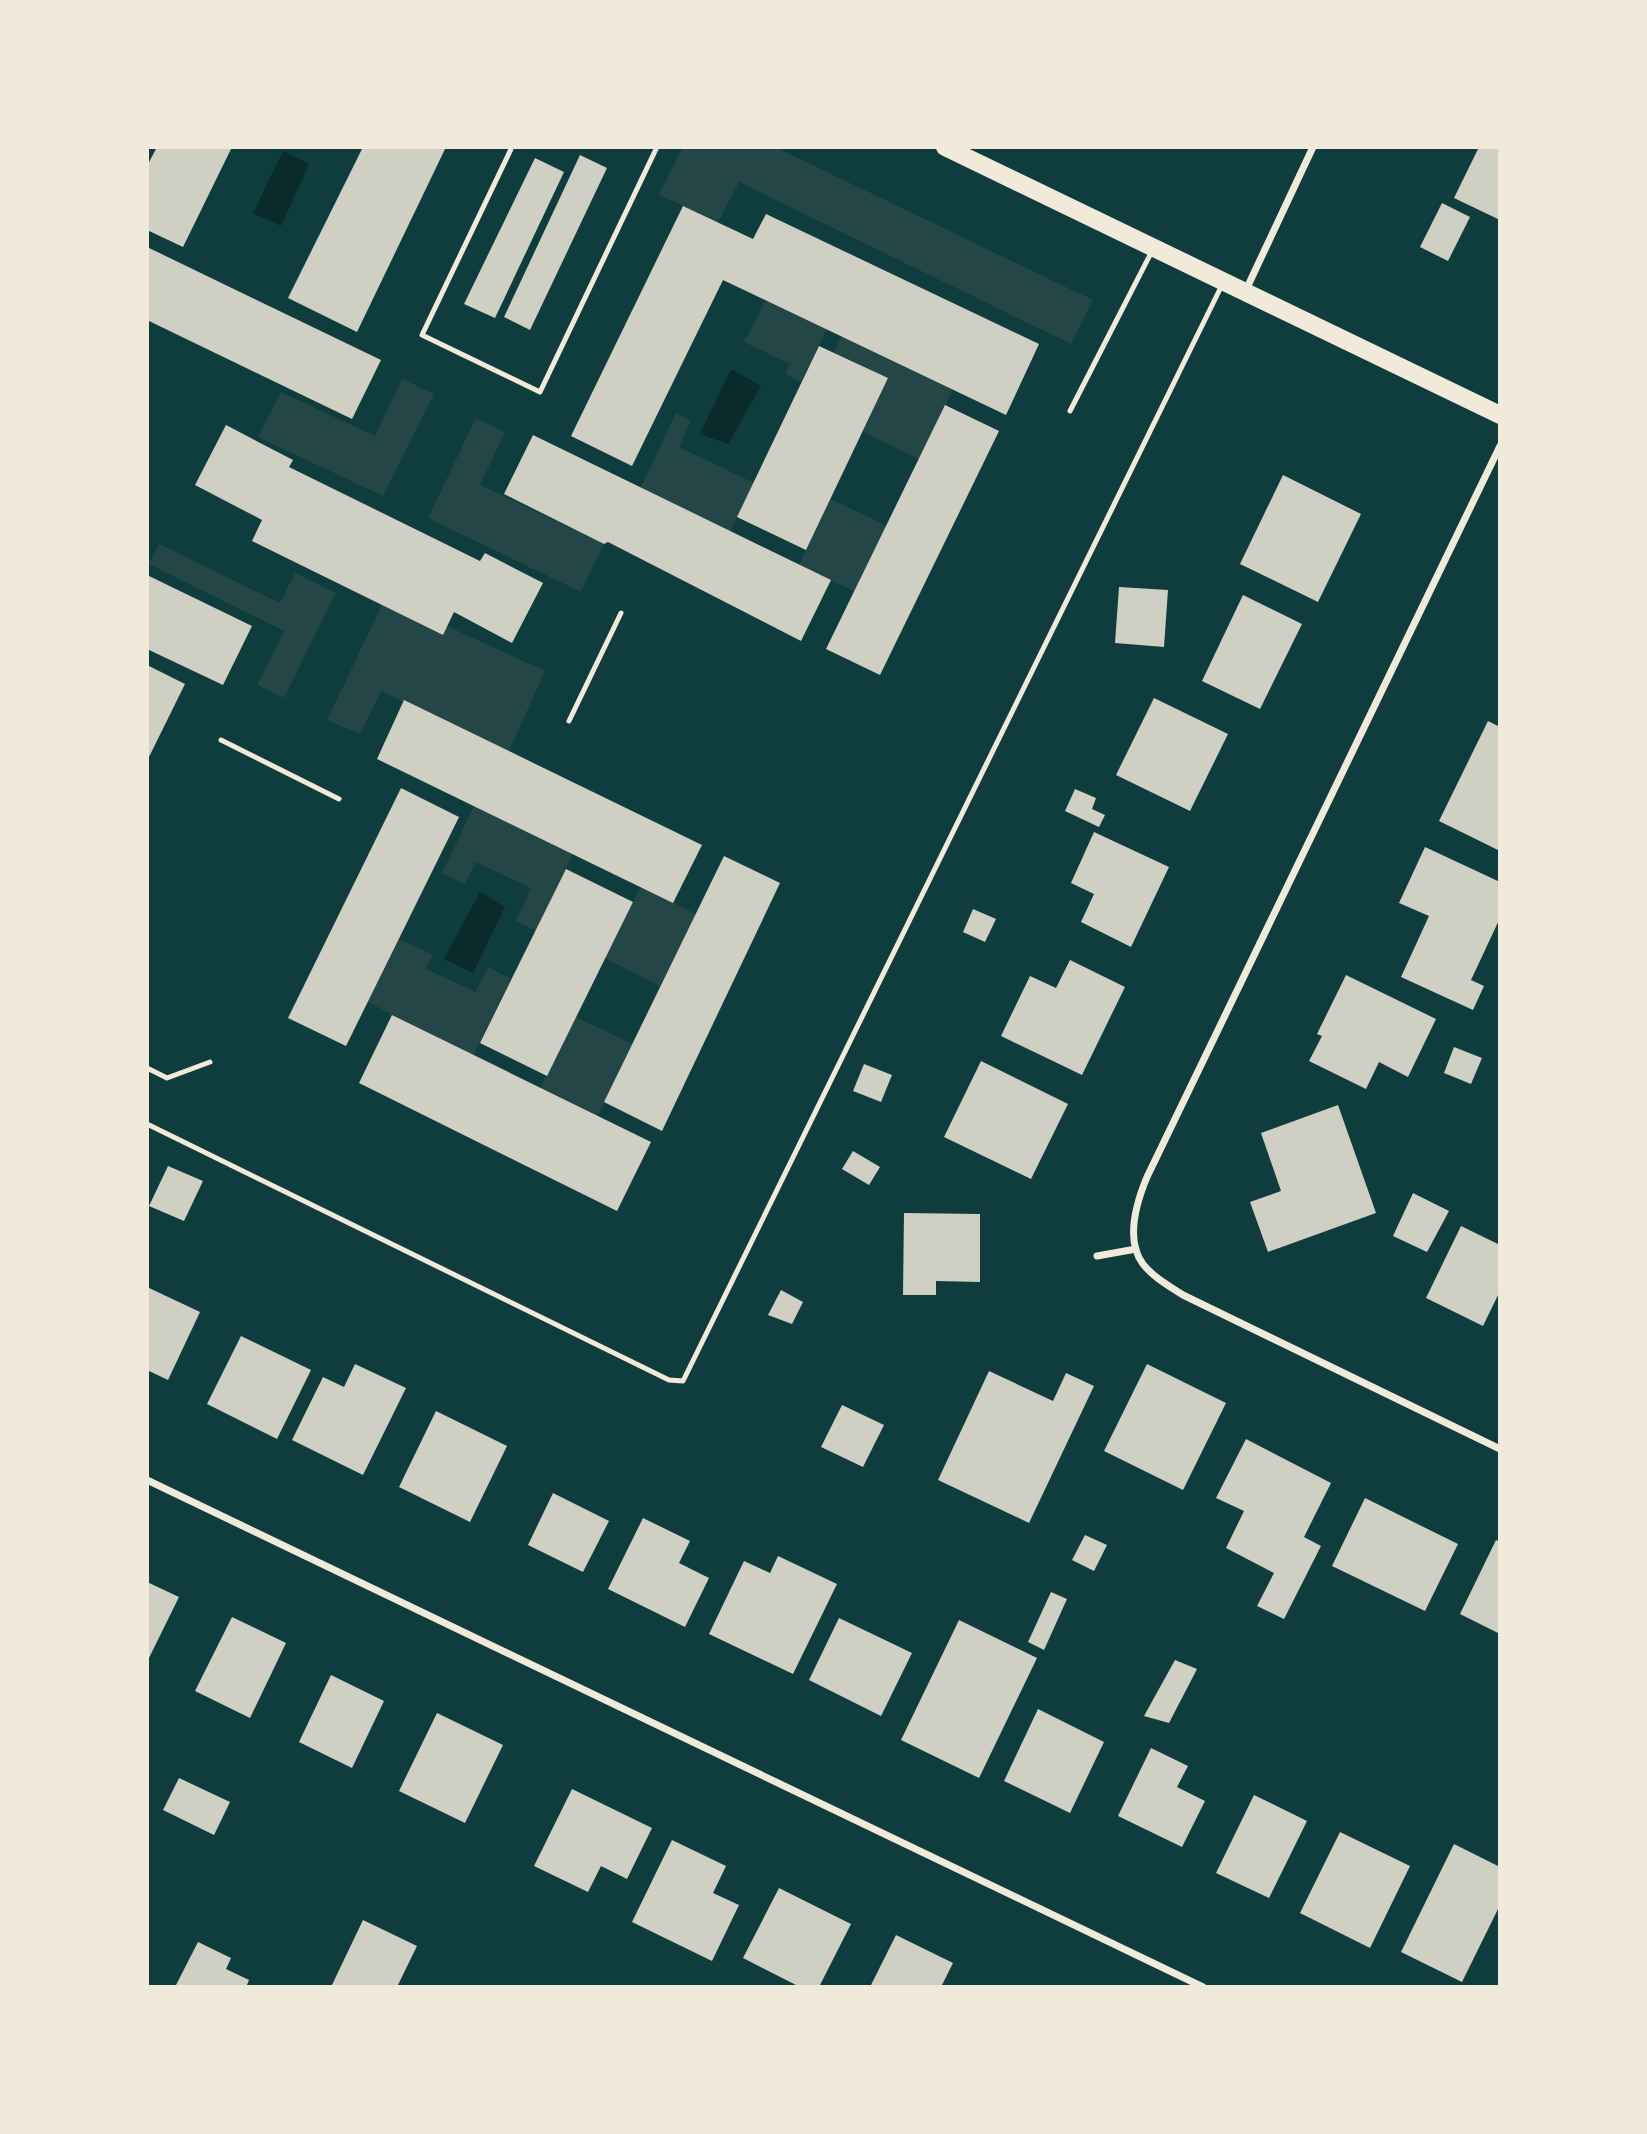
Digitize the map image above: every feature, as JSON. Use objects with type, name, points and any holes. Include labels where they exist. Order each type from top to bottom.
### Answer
[{"type":"main road","points":[[945,147],[1500,415]]},
{"type":"street","points":[[1245,292],[1313,147]]},
{"type":"street","points":[[1500,446],[1147,1177],[1135,1206],[1134,1228],[1136,1249],[1141,1262],[1157,1278],[1183,1295],[1500,1449]]},
{"type":"street","points":[[1097,1256],[1136,1249]]},
{"type":"street","points":[[147,1480],[1203,1987]]},
{"type":"lane","points":[[512,147],[422,335],[540,392],[657,147]]},
{"type":"lane","points":[[1070,411],[1154,248]]},
{"type":"lane","points":[[147,1124],[669,1380],[683,1381],[1223,282]]},
{"type":"lane","points":[[569,721],[621,613]]},
{"type":"lane","points":[[221,740],[339,799]]},
{"type":"lane","points":[[147,1069],[167,1078],[211,1062]]},
{"type":"shaded area","points":[[683,147],[775,147],[1093,300],[1071,344],[739,182],[718,222],[659,195]]},
{"type":"shaded area","points":[[283,151],[309,164],[281,226],[253,213]]},
{"type":"shaded area","points":[[766,300],[827,329],[801,382],[785,374],[790,364],[744,342]]},
{"type":"shaded area","points":[[842,335],[953,389],[919,459],[863,432],[888,378],[834,352]]},
{"type":"shaded area","points":[[731,369],[761,386],[728,444],[700,434]]},
{"type":"shaded area","points":[[402,379],[434,394],[383,496],[258,437],[281,392],[375,436]]},
{"type":"shaded area","points":[[676,413],[691,421],[679,447],[754,483],[730,532],[640,489]]},
{"type":"shaded area","points":[[476,418],[505,432],[480,485],[604,544],[581,592],[428,518]]},
{"type":"shaded area","points":[[831,499],[887,526],[855,592],[799,565]]},
{"type":"shaded area","points":[[159,544],[280,603],[295,573],[336,593],[284,698],[257,685],[284,631],[149,564]]},
{"type":"shaded area","points":[[382,605],[442,635],[447,626],[545,671],[508,753],[381,691],[360,734],[327,720]]},
{"type":"shaded area","points":[[474,806],[573,854],[536,931],[516,921],[531,888],[476,862],[465,884],[442,873]]},
{"type":"shaded area","points":[[641,887],[696,914],[660,986],[605,958]]},
{"type":"shaded area","points":[[480,892],[505,907],[473,973],[444,959]]},
{"type":"shaded area","points":[[399,939],[433,955],[425,968],[475,992],[489,967],[511,979],[473,1056],[368,1002]]},
{"type":"shaded area","points":[[576,1017],[632,1044],[597,1117],[540,1088]]},
{"type":"building","points":[[157,147],[232,147],[183,247],[147,230],[147,166]]},
{"type":"building","points":[[363,147],[446,147],[357,332],[288,298]]},
{"type":"building","points":[[1479,147],[1500,147],[1500,220],[1454,198]]},
{"type":"building","points":[[580,155],[607,168],[530,330],[504,317]]},
{"type":"building","points":[[535,158],[564,172],[495,318],[464,304]]},
{"type":"building","points":[[1442,203],[1470,217],[1448,261],[1420,247]]},
{"type":"building","points":[[683,206],[753,239],[766,214],[1039,344],[1006,415],[723,280],[632,466],[571,436]]},
{"type":"building","points":[[147,247],[381,360],[352,419],[147,320]]},
{"type":"building","points":[[819,346],[888,378],[806,550],[737,517]]},
{"type":"building","points":[[945,405],[999,431],[880,675],[826,649]]},
{"type":"building","points":[[226,425],[293,460],[289,467],[480,561],[485,553],[543,583],[512,643],[454,612],[443,635],[252,541],[262,520],[195,485]]},
{"type":"building","points":[[533,435],[831,580],[801,641],[608,542],[604,544],[504,494]]},
{"type":"building","points":[[1283,475],[1361,514],[1318,602],[1240,564]]},
{"type":"building","points":[[147,575],[252,626],[223,685],[147,649]]},
{"type":"building","points":[[1119,587],[1168,590],[1164,647],[1115,643]]},
{"type":"building","points":[[1243,595],[1302,624],[1260,709],[1202,681]]},
{"type":"building","points":[[147,665],[185,684],[147,761]]},
{"type":"building","points":[[1154,698],[1228,734],[1190,811],[1116,775]]},
{"type":"building","points":[[404,700],[702,845],[673,903],[377,759]]},
{"type":"building","points":[[1488,721],[1500,727],[1500,851],[1439,821]]},
{"type":"building","points":[[401,788],[459,817],[346,1046],[288,1018]]},
{"type":"building","points":[[1075,789],[1096,798],[1092,809],[1105,815],[1099,827],[1065,811]]},
{"type":"building","points":[[1094,832],[1169,867],[1131,947],[1081,922],[1094,894],[1071,883]]},
{"type":"building","points":[[1425,847],[1500,882],[1500,918],[1471,980],[1484,986],[1473,1010],[1401,977],[1429,916],[1399,903]]},
{"type":"building","points":[[724,856],[780,883],[662,1131],[604,1102]]},
{"type":"building","points":[[566,869],[633,902],[547,1076],[480,1043]]},
{"type":"building","points":[[973,909],[996,919],[985,942],[963,932]]},
{"type":"building","points":[[1070,960],[1125,987],[1082,1075],[1001,1036],[1030,976],[1056,988]]},
{"type":"building","points":[[1346,975],[1436,1019],[1408,1077],[1379,1062],[1366,1089],[1309,1061],[1322,1036],[1317,1034]]},
{"type":"building","points":[[392,1015],[651,1142],[617,1211],[359,1083]]},
{"type":"building","points":[[1454,1047],[1482,1058],[1471,1084],[1444,1073]]},
{"type":"building","points":[[981,1061],[1068,1104],[1031,1179],[944,1137]]},
{"type":"building","points":[[864,1064],[892,1075],[881,1102],[853,1091]]},
{"type":"building","points":[[1338,1105],[1376,1213],[1268,1252],[1250,1202],[1281,1191],[1261,1133]]},
{"type":"building","points":[[853,1151],[880,1167],[869,1185],[842,1169]]},
{"type":"building","points":[[168,1166],[203,1181],[184,1221],[149,1206]]},
{"type":"building","points":[[1413,1193],[1449,1211],[1427,1252],[1393,1236]]},
{"type":"building","points":[[904,1213],[980,1214],[980,1282],[936,1281],[936,1295],[903,1295]]},
{"type":"building","points":[[1461,1226],[1500,1245],[1500,1291],[1483,1326],[1426,1298]]},
{"type":"building","points":[[147,1287],[200,1312],[168,1380],[147,1370]]},
{"type":"building","points":[[781,1290],[803,1302],[792,1324],[768,1315]]},
{"type":"building","points":[[241,1336],[311,1370],[277,1439],[207,1404]]},
{"type":"building","points":[[355,1364],[406,1388],[363,1475],[292,1440],[323,1377],[344,1387]]},
{"type":"building","points":[[1147,1364],[1226,1403],[1183,1490],[1104,1451]]},
{"type":"building","points":[[989,1371],[1053,1401],[1066,1373],[1094,1386],[1029,1523],[938,1480]]},
{"type":"building","points":[[842,1405],[884,1425],[863,1467],[821,1447]]},
{"type":"building","points":[[436,1411],[507,1446],[470,1522],[399,1487]]},
{"type":"building","points":[[1246,1439],[1331,1483],[1304,1537],[1321,1546],[1284,1619],[1257,1606],[1274,1573],[1226,1548],[1244,1511],[1216,1498]]},
{"type":"building","points":[[553,1493],[609,1521],[583,1572],[528,1545]]},
{"type":"building","points":[[1365,1498],[1458,1544],[1425,1611],[1332,1566]]},
{"type":"building","points":[[643,1518],[690,1541],[679,1563],[709,1578],[685,1627],[608,1589]]},
{"type":"building","points":[[1085,1535],[1107,1545],[1094,1571],[1072,1560]]},
{"type":"building","points":[[1496,1540],[1500,1542],[1500,1634],[1460,1614]]},
{"type":"building","points":[[778,1556],[837,1584],[793,1674],[709,1634],[744,1561],[770,1573]]},
{"type":"building","points":[[147,1582],[179,1597],[147,1662]]},
{"type":"building","points":[[1051,1592],[1067,1599],[1044,1650],[1028,1642]]},
{"type":"building","points":[[232,1617],[286,1643],[250,1718],[195,1691]]},
{"type":"building","points":[[839,1618],[912,1653],[881,1716],[809,1680]]},
{"type":"building","points":[[959,1620],[1037,1658],[979,1778],[901,1740]]},
{"type":"building","points":[[1175,1660],[1197,1669],[1169,1723],[1144,1716]]},
{"type":"building","points":[[331,1675],[384,1701],[352,1768],[299,1742]]},
{"type":"building","points":[[1038,1709],[1104,1742],[1070,1813],[1004,1781]]},
{"type":"building","points":[[437,1713],[503,1745],[465,1823],[399,1791]]},
{"type":"building","points":[[1151,1748],[1188,1766],[1177,1787],[1205,1801],[1182,1847],[1118,1816]]},
{"type":"building","points":[[179,1778],[230,1802],[214,1835],[163,1810]]},
{"type":"building","points":[[572,1789],[652,1828],[627,1879],[601,1866],[588,1892],[534,1866]]},
{"type":"building","points":[[1254,1795],[1307,1821],[1269,1898],[1216,1873]]},
{"type":"building","points":[[1340,1832],[1410,1866],[1370,1948],[1300,1913]]},
{"type":"building","points":[[672,1840],[726,1866],[713,1893],[739,1905],[712,1961],[632,1922]]},
{"type":"building","points":[[1454,1844],[1500,1867],[1500,1905],[1462,1982],[1401,1952]]},
{"type":"building","points":[[779,1888],[851,1924],[819,1987],[800,1987],[743,1958]]},
{"type":"building","points":[[363,1920],[417,1946],[397,1987],[331,1987]]},
{"type":"building","points":[[896,1935],[953,1963],[941,1987],[870,1987]]},
{"type":"building","points":[[198,1942],[231,1958],[226,1969],[249,1980],[246,1987],[175,1987]]}]
